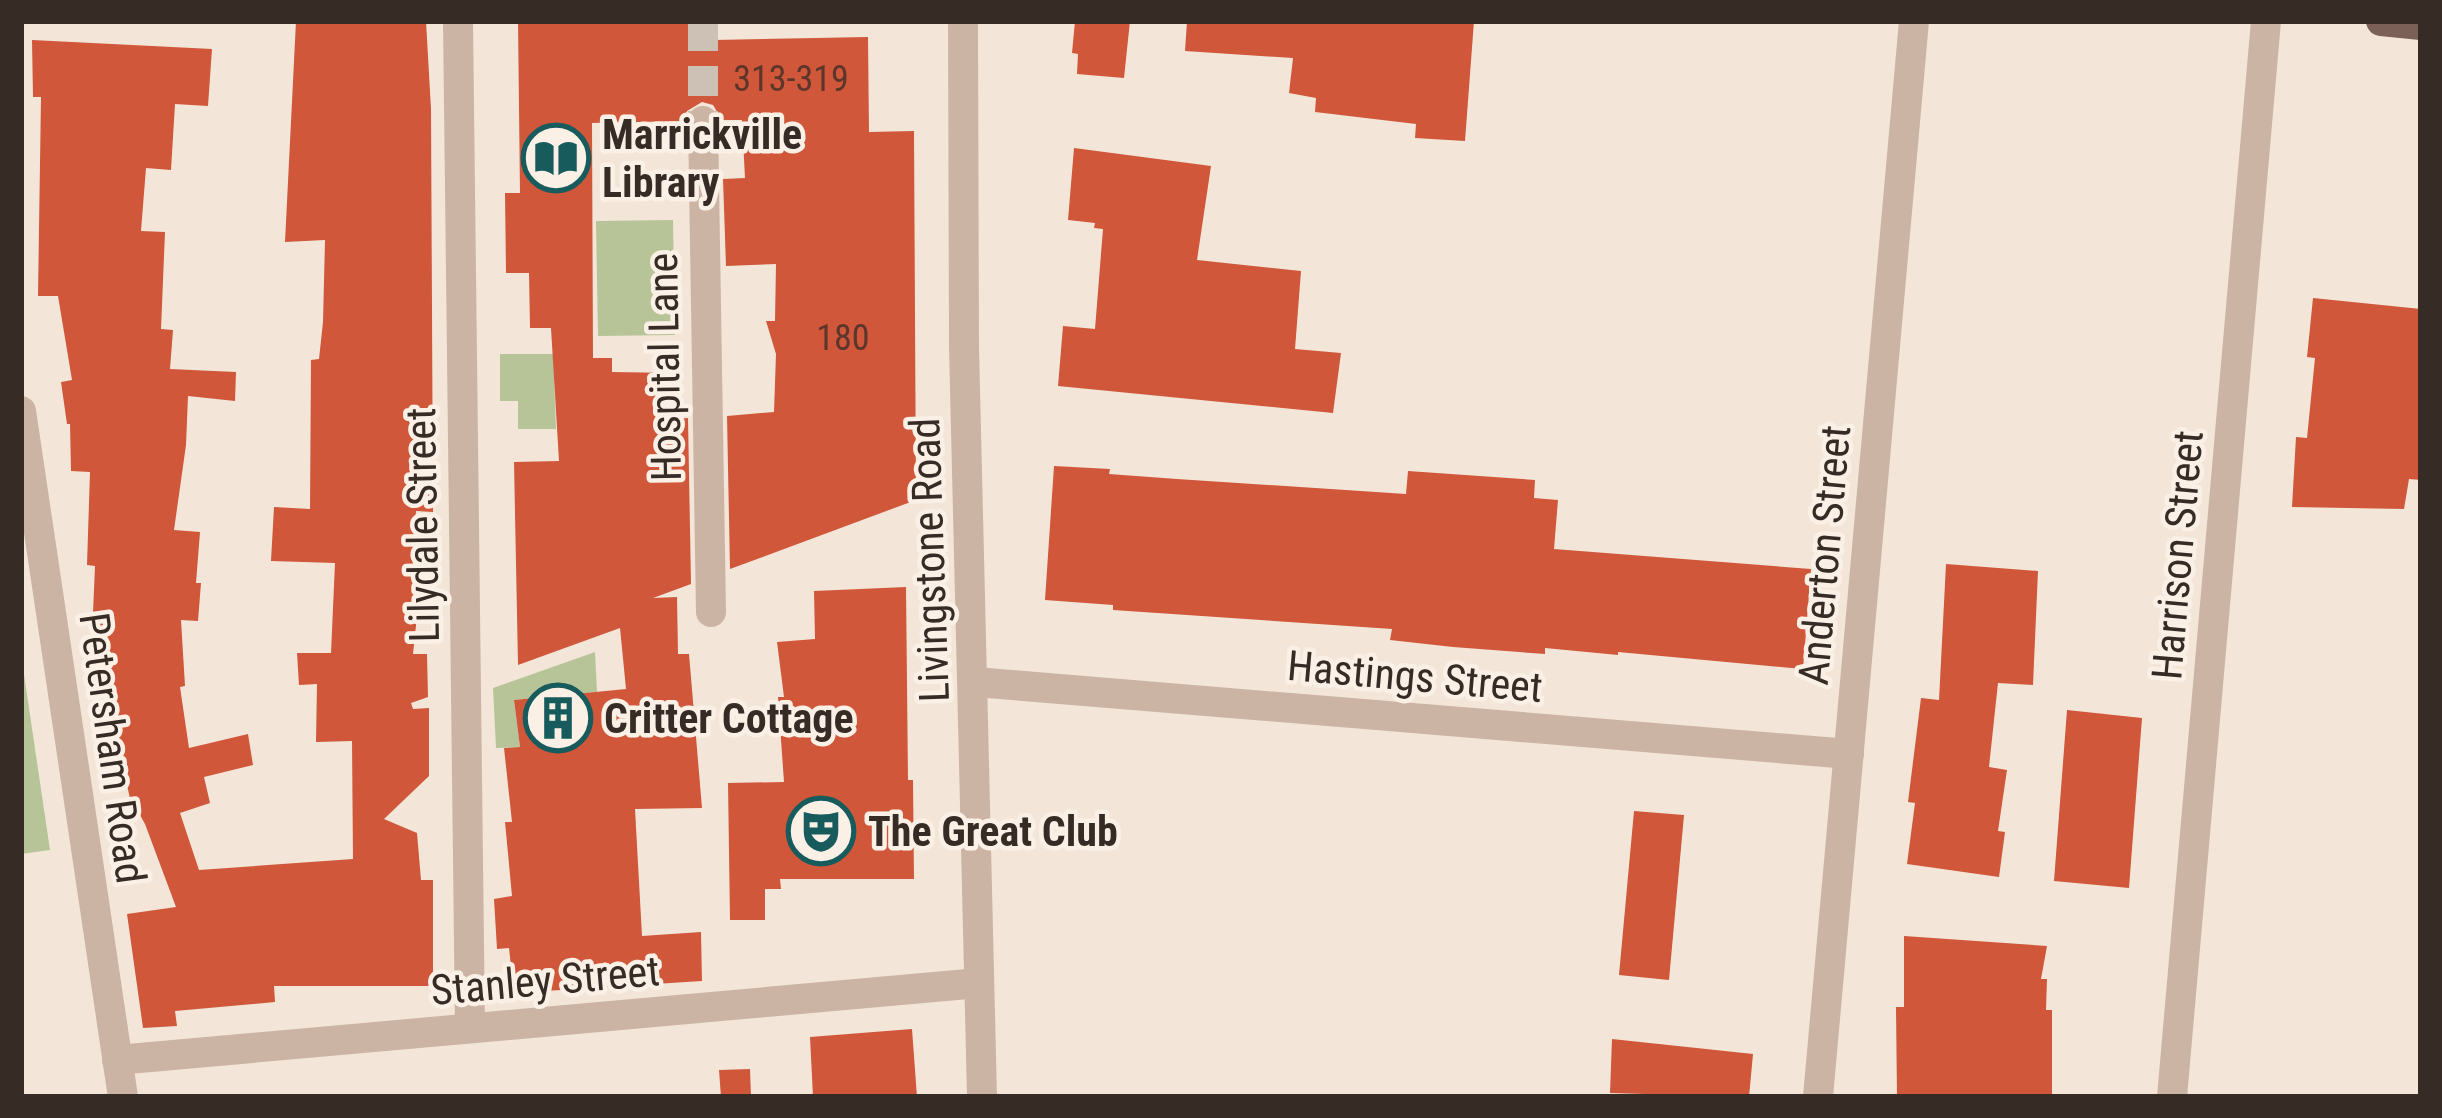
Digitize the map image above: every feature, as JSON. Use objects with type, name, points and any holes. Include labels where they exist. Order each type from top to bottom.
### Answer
[{"type":"main road","points":[[2381,21],[2421,25]]},
{"type":"street","name":"Lilydale Street","points":[[458,21],[470,1028]]},
{"type":"street","name":"Livingstone Road","points":[[963,21],[964,347],[982,1097]]},
{"type":"street","name":"Anderton Street","points":[[1818,1097],[1914,21]]},
{"type":"street","name":"Harrison Street","points":[[2172,1097],[2266,21]]},
{"type":"street","name":"Hospital Lane","points":[[704,121],[711,612]]},
{"type":"street","name":"Petersham Road","points":[[21,411],[123,1097]]},
{"type":"street","name":"Hastings Street","points":[[975,682],[1849,754]]},
{"type":"street","name":"Stanley Street","points":[[117,1060],[980,983]]},
{"type":"green space","points":[[673,220],[675,335],[598,336],[596,221]]},
{"type":"green space","points":[[500,354],[572,354],[554,377],[556,429],[518,429],[518,401],[500,401]]},
{"type":"green space","points":[[595,652],[597,692],[514,700],[520,747],[496,748],[493,688]]},
{"type":"green space","points":[[21,654],[50,850],[21,854]]},
{"type":"building","points":[[296,21],[426,21],[431,109],[433,512],[416,511],[412,578],[421,578],[413,654],[427,654],[428,697],[411,703],[413,709],[429,708],[429,776],[384,819],[417,833],[421,880],[433,880],[433,986],[274,986],[275,1002],[175,1011],[177,1026],[143,1028],[127,914],[176,907],[145,824],[140,815],[134,816],[109,706],[97,613],[93,613],[95,566],[87,565],[90,472],[71,471],[70,424],[61,382],[72,380],[58,296],[38,296],[41,97],[33,97],[32,40],[212,49],[208,106],[175,104],[171,170],[146,168],[141,231],[165,232],[161,329],[173,330],[170,369],[236,372],[235,401],[188,396],[174,530],[200,532],[196,583],[201,583],[198,621],[181,620],[185,686],[180,687],[189,748],[248,734],[253,765],[204,777],[210,803],[180,813],[199,870],[353,859],[352,741],[316,742],[317,684],[299,685],[297,653],[331,653],[335,563],[271,561],[274,507],[310,509],[311,360],[319,359],[323,322],[325,240],[285,242]]},
{"type":"building","points":[[518,21],[714,21],[714,40],[868,37],[869,132],[914,131],[916,500],[730,569],[727,416],[774,412],[776,354],[766,321],[775,321],[776,264],[726,266],[723,179],[745,178],[742,120],[722,120],[713,105],[702,102],[687,111],[684,121],[592,123],[593,358],[612,358],[612,372],[675,373],[676,419],[688,418],[691,584],[653,598],[677,597],[678,654],[689,654],[702,808],[635,809],[642,936],[701,932],[702,981],[514,993],[509,948],[497,949],[494,899],[512,896],[505,822],[512,822],[504,748],[520,747],[514,700],[626,689],[620,628],[518,665],[514,462],[559,461],[551,328],[530,328],[529,273],[506,273],[505,193],[520,193]]},
{"type":"building","points":[[1075,21],[1130,21],[1124,78],[1077,74],[1078,54],[1072,53]]},
{"type":"building","points":[[1187,21],[1474,21],[1465,141],[1415,138],[1416,124],[1315,112],[1316,98],[1289,93],[1293,58],[1185,51]]},
{"type":"building","points":[[1074,148],[1211,166],[1197,260],[1301,271],[1295,349],[1341,353],[1333,413],[1058,386],[1063,326],[1095,329],[1103,229],[1094,228],[1095,223],[1068,220]]},
{"type":"building","points":[[2313,298],[2421,309],[2421,480],[2409,479],[2404,509],[2292,507],[2296,437],[2307,438],[2315,358],[2307,357]]},
{"type":"building","points":[[1054,466],[1110,469],[1109,474],[1406,494],[1408,471],[1535,480],[1534,498],[1558,500],[1554,549],[1811,569],[1803,669],[1618,652],[1545,648],[1545,654],[1453,647],[1390,640],[1392,629],[1113,610],[1113,605],[1045,600]]},
{"type":"building","points":[[1946,564],[2038,571],[2033,685],[1998,683],[1989,767],[2007,770],[1998,831],[2005,832],[1999,877],[1907,864],[1915,803],[1908,802],[1921,698],[1939,700]]},
{"type":"building","points":[[906,587],[914,879],[780,879],[781,889],[765,889],[765,920],[730,920],[728,783],[784,782],[778,697],[784,697],[777,642],[815,639],[814,591]]},
{"type":"building","points":[[2067,710],[2142,718],[2129,888],[2054,881]]},
{"type":"building","points":[[1634,811],[1684,815],[1669,980],[1619,975]]},
{"type":"building","points":[[1904,936],[2047,946],[2041,979],[2047,979],[2046,1010],[2052,1010],[2052,1097],[1897,1097],[1896,1007],[1904,1007]]},
{"type":"building","points":[[912,1029],[917,1097],[813,1097],[810,1037]]},
{"type":"building","points":[[1612,1039],[1753,1054],[1749,1097],[1610,1093]]},
{"type":"building","points":[[750,1069],[751,1097],[721,1097],[719,1070]]},
{"type":"tunnel","points":[[703,21],[703,121]]},
{"type":"place","name":"Marrickville Library","points":[[556,158]]},
{"type":"place","name":"Critter Cottage","points":[[558,718]]},
{"type":"place","name":"The Great Club","points":[[821,831]]}]
